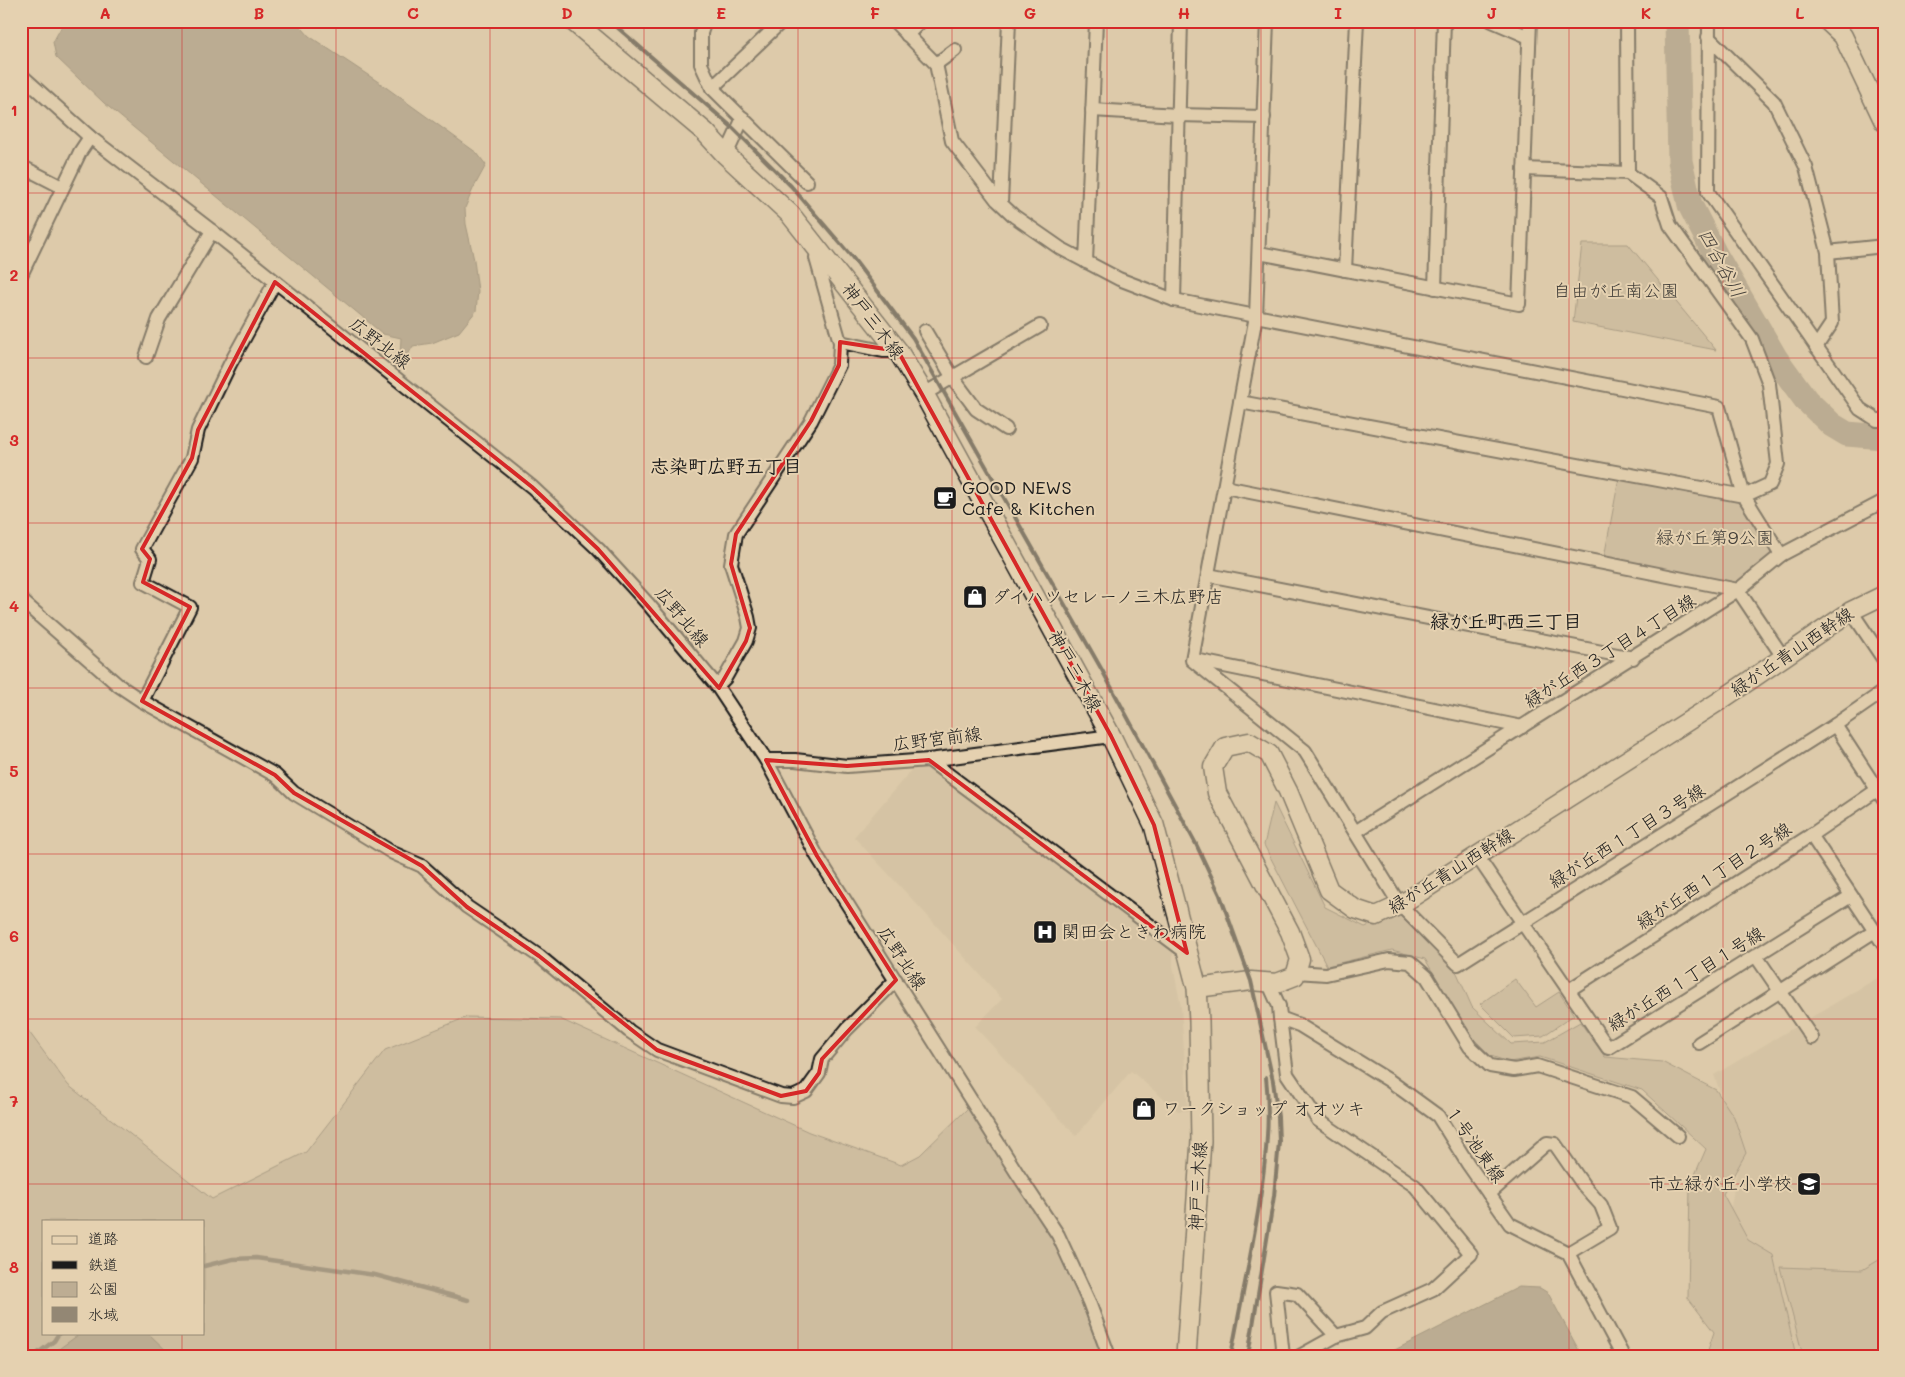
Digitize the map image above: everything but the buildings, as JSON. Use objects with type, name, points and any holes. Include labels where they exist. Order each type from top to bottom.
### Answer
[{"type":"main road","name":"神戸三木線","points":[[573,21],[706,132],[726,155],[790,214],[898,351],[924,394],[1111,736],[1154,825],[1196,988],[1199,1021],[1201,1141],[1186,1356]]},
{"type":"street","points":[[705,21],[701,33],[700,64],[712,88],[807,182]]},
{"type":"street","points":[[712,88],[782,21]]},
{"type":"street","points":[[894,21],[936,64],[952,141],[997,200],[1014,216],[1060,248],[1119,279],[1174,300],[1719,407],[1744,496],[1781,555]]},
{"type":"street","points":[[908,35],[921,21]]},
{"type":"street","points":[[1002,203],[1009,21]]},
{"type":"street","points":[[1086,262],[1096,21]]},
{"type":"street","points":[[1174,300],[1181,21]]},
{"type":"street","points":[[1192,660],[1256,316],[1267,21]]},
{"type":"street","points":[[1345,270],[1357,21]]},
{"type":"street","points":[[1435,288],[1444,21]]},
{"type":"street","points":[[1492,21],[1529,37]]},
{"type":"street","points":[[1259,253],[1519,304],[1530,21]]},
{"type":"street","points":[[1628,21],[1628,173]]},
{"type":"street","points":[[1709,21],[1708,192],[1860,409],[1877,420],[1884,420]]},
{"type":"street","points":[[1828,21],[1843,36],[1884,122]]},
{"type":"street","points":[[1708,37],[1774,102],[1806,167],[1828,252],[1832,323],[1816,347]]},
{"type":"street","points":[[936,64],[955,50]]},
{"type":"street","name":"広野北線","points":[[21,75],[90,137],[212,231],[532,486],[598,549],[649,605],[717,686],[766,760],[817,856],[1016,1172],[1058,1235],[1089,1302],[1109,1356]]},
{"type":"street","points":[[1092,110],[1264,117]]},
{"type":"street","points":[[726,155],[744,118]]},
{"type":"street","points":[[21,274],[62,187],[90,137]]},
{"type":"street","points":[[21,166],[62,187]]},
{"type":"street","points":[[1240,402],[1744,496],[1770,484],[1778,464],[1769,384],[1752,339],[1670,225],[1661,197],[1628,173],[1524,169]]},
{"type":"street","points":[[146,356],[159,319],[212,231]]},
{"type":"street","points":[[1828,252],[1884,246]]},
{"type":"street","points":[[717,686],[725,678],[746,641],[750,628],[731,564],[736,534],[811,421],[838,365],[840,342],[816,258],[818,248]]},
{"type":"street","points":[[142,701],[190,607],[142,582],[150,559],[142,549],[192,458],[198,430],[230,364],[275,282]]},
{"type":"street","points":[[924,394],[1040,326]]},
{"type":"street","points":[[925,331],[953,378],[976,409],[1006,429]]},
{"type":"street","points":[[840,342],[898,351]]},
{"type":"street","points":[[1225,487],[1738,590],[1783,657]]},
{"type":"street","name":"緑が丘西３丁目４丁目線","points":[[1355,832],[1738,590],[1781,555],[1884,501]]},
{"type":"street","points":[[1208,575],[1633,658]]},
{"type":"street","name":"緑が丘青山西幹線","points":[[1296,972],[1300,960],[1290,932],[1217,793],[1213,766],[1225,747],[1249,742],[1269,754],[1288,791],[1329,890],[1355,909],[1376,916],[1400,905],[1721,700],[1851,611],[1884,595]]},
{"type":"street","points":[[21,600],[118,685],[142,701],[275,775],[294,793],[393,853],[422,866],[467,907],[539,956],[628,1031],[657,1050],[782,1096],[794,1097],[806,1092],[819,1073],[822,1059],[847,1029],[896,980]]},
{"type":"street","points":[[1851,611],[1884,660]]},
{"type":"street","points":[[1192,660],[1522,727]]},
{"type":"street","points":[[1192,660],[1305,751],[1400,905]]},
{"type":"street","name":"緑が丘西１丁目３号線","points":[[1400,905],[1458,964],[1835,725],[1884,691]]},
{"type":"street","points":[[1835,725],[1880,795]]},
{"type":"street","name":"広野宮前線","points":[[766,760],[795,760],[847,766],[929,760],[1111,736]]},
{"type":"street","points":[[929,760],[1187,953]]},
{"type":"street","name":"緑が丘西１丁目２号線","points":[[1569,990],[1811,834],[1880,795]]},
{"type":"street","points":[[1811,834],[1884,945]]},
{"type":"street","name":"緑が丘西１丁目１号線","points":[[1477,856],[1608,1048],[1852,896]]},
{"type":"street","points":[[1699,1043],[1875,931]]},
{"type":"street","points":[[1756,956],[1812,1038]]},
{"type":"street","points":[[1196,988],[1251,981],[1269,984],[1295,976],[1296,972],[1326,974],[1389,960],[1410,962],[1427,977],[1470,1047],[1490,1066],[1514,1070],[1538,1066],[1632,1097],[1678,1136]]},
{"type":"street","points":[[1269,984],[1279,1006],[1287,1074],[1318,1120],[1415,1186],[1471,1254],[1433,1289],[1382,1312],[1365,1328],[1336,1336],[1300,1356]]},
{"type":"street","name":"１号池東線","points":[[1280,1018],[1299,1025],[1390,1080],[1438,1116],[1468,1164],[1510,1224],[1568,1253]]},
{"type":"street","points":[[1489,1194],[1547,1143],[1555,1144],[1584,1186],[1601,1206],[1610,1228],[1568,1253],[1623,1356]]},
{"type":"street","points":[[1283,1356],[1276,1291],[1297,1294],[1336,1336]]},
{"type":"highlighted area","points":[[275,282],[532,487],[598,549],[719,688],[746,641],[750,628],[731,564],[736,534],[811,421],[839,365],[840,342],[898,351],[1111,736],[1154,825],[1187,953],[929,760],[847,766],[766,760],[817,856],[896,980],[822,1059],[819,1073],[806,1091],[781,1096],[657,1050],[539,956],[467,907],[422,866],[294,793],[275,775],[142,701],[190,607],[143,582],[150,559],[142,549],[192,458],[198,430]]},
{"type":"shaded area","name":"関田会ときわ病院","points":[[918,762],[926,763],[1173,951],[1173,966],[1181,1007],[1188,1111],[1178,1111],[1131,1071],[1076,1136],[975,1027],[1002,999],[854,837]]},
{"type":"shaded area","name":"市立緑が丘小学校","points":[[1884,974],[1884,1356],[1782,1356],[1729,1217],[1741,1150],[1714,1075]]},
{"type":"green space","name":"自由が丘南公園","points":[[1582,244],[1628,244],[1716,350],[1573,322]]},
{"type":"green space","name":"緑が丘第9公園","points":[[1620,473],[1744,496],[1781,555],[1738,590],[1603,563]]},
{"type":"green space","points":[[1274,803],[1325,907],[1365,927],[1398,914],[1457,973],[1472,1007],[1511,1044],[1545,1042],[1580,1022],[1605,1057],[1662,1062],[1716,1090],[1734,1117],[1746,1153],[1723,1194],[1748,1240],[1773,1255],[1796,1356],[1706,1356],[1714,1332],[1688,1298],[1690,1186],[1706,1149],[1642,1090],[1540,1057],[1509,1062],[1491,1056],[1469,1034],[1425,959],[1392,950],[1327,966],[1264,845]]},
{"type":"green space","points":[[1515,979],[1536,1007],[1559,992],[1574,1015],[1543,1036],[1514,1038],[1480,1004]]},
{"type":"green space","points":[[467,1017],[560,1019],[809,1132],[901,1165],[920,1155],[970,1106],[1057,1241],[1102,1356],[21,1356],[21,1021],[68,1085],[212,1199],[306,1152],[385,1050]]},
{"type":"green space","points":[[1884,1257],[1884,1356],[1803,1356],[1780,1267],[1862,1270]]},
{"type":"water","points":[[68,21],[296,21],[309,36],[380,83],[477,153],[486,165],[465,208],[478,291],[476,311],[459,332],[432,343],[413,346],[406,358],[400,354],[401,338],[383,334],[104,103],[56,57],[53,42],[63,24]]},
{"type":"water","points":[[1519,1287],[1540,1288],[1548,1293],[1582,1356],[1383,1356]]},
{"type":"water","points":[[80,1334],[149,1334],[172,1356],[49,1356]]},
{"type":"waterway","name":"四合谷川","points":[[1677,21],[1680,161],[1690,205],[1715,254],[1776,359],[1806,400],[1832,425],[1847,434],[1884,437]]},
{"type":"waterway","points":[[205,1266],[233,1259],[256,1258],[375,1275],[468,1300]]},
{"type":"waterway","points":[[34,1356],[54,1341],[58,1334]]},
{"type":"railway","points":[[610,21],[733,128],[791,186],[852,257],[913,338],[1102,670],[1196,844],[1220,895],[1251,981],[1273,1081],[1278,1117],[1279,1142],[1274,1196],[1248,1356]]},
{"type":"railway","points":[[1231,1356],[1256,1225],[1263,1174],[1268,1126],[1266,1077]]},
{"type":"place","name":"GOOD NEWS Cafe & Kitchen","points":[[945,498]]},
{"type":"place","name":"ダイハツセレーノ三木広野店","points":[[975,597]]},
{"type":"place","name":"関田会ときわ病院","points":[[1045,932]]},
{"type":"place","name":"ワークショップ オオツキ","points":[[1144,1109]]},
{"type":"place","name":"市立緑が丘小学校","points":[[1809,1184]]},
{"type":"district","name":"志染町広野五丁目","points":[[726,466]]},
{"type":"district","name":"緑が丘町西三丁目","points":[[1506,621]]}]
